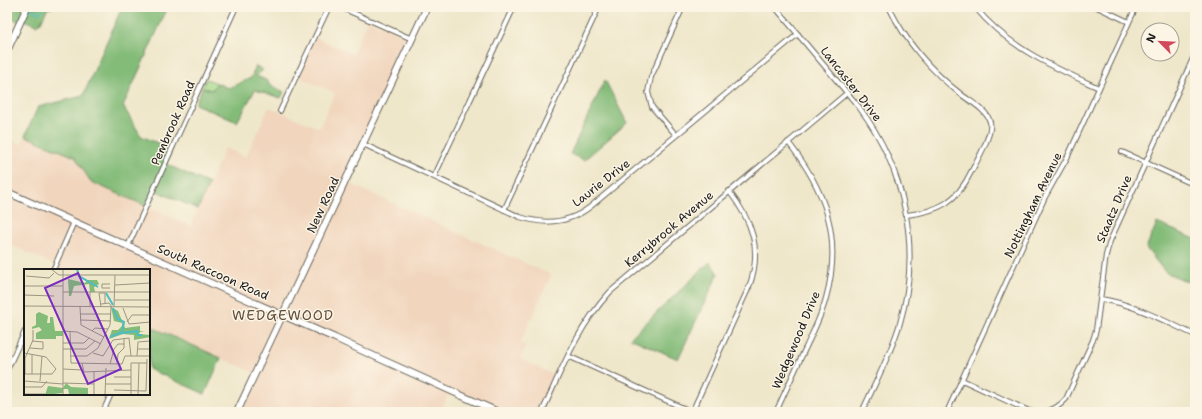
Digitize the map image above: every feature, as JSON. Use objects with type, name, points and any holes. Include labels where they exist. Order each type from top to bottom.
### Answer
[{"type":"street","name":"Pembrook Road","points":[[128,246],[236,7]]},
{"type":"street","points":[[280,111],[329,7]]},
{"type":"street","points":[[340,7],[412,39]]},
{"type":"street","name":"New Road","points":[[237,412],[427,7]]},
{"type":"street","points":[[434,177],[514,7]]},
{"type":"street","points":[[504,210],[599,7]]},
{"type":"street","points":[[676,136],[652,106],[648,92],[651,77],[683,7]]},
{"type":"street","name":"Lancaster Drive","points":[[775,7],[866,117],[882,143],[896,175],[907,215],[910,270],[904,309],[890,351],[862,412]]},
{"type":"street","points":[[889,7],[899,25],[921,56],[947,82],[986,114],[990,123],[989,133],[980,154],[966,182],[958,194],[949,202],[936,209],[907,215]]},
{"type":"street","points":[[975,7],[998,31],[1029,53],[1056,68],[1099,88]]},
{"type":"street","points":[[1097,7],[1129,22]]},
{"type":"street","name":"Nottingham Avenue","points":[[948,412],[1045,197],[1068,156],[1136,7]]},
{"type":"street","points":[[7,51],[26,10]]},
{"type":"street","name":"Laurie Drive","points":[[363,144],[520,217],[538,222],[556,222],[576,216],[590,208],[798,34]]},
{"type":"street","name":"Staatz Drive","points":[[1044,412],[1060,405],[1070,392],[1093,340],[1097,325],[1106,256],[1110,241],[1195,54]]},
{"type":"street","name":"Kerrybrook Avenue","points":[[542,412],[578,335],[587,320],[610,292],[847,93]]},
{"type":"street","name":"Wedgewood Drive","points":[[776,412],[821,314],[829,288],[832,267],[831,235],[823,202],[809,171],[788,142]]},
{"type":"street","points":[[1122,152],[1195,185]]},
{"type":"street","points":[[568,356],[692,412],[749,287],[754,268],[755,248],[751,227],[739,204],[729,191]]},
{"type":"street","name":"South Raccoon Road","points":[[7,192],[498,412]]},
{"type":"street","points":[[53,269],[74,222]]},
{"type":"street","points":[[1101,299],[1132,306],[1195,335]]},
{"type":"street","points":[[7,370],[24,333]]},
{"type":"street","points":[[962,380],[1030,412]]},
{"type":"street","points":[[103,412],[111,395]]},
{"type":"shaded area","points":[[368,19],[412,39],[346,182],[551,275],[520,343],[526,346],[520,359],[558,377],[542,412],[493,412],[450,391],[440,412],[237,412],[255,373],[150,326],[150,269],[53,269],[55,265],[7,243],[7,137],[21,144],[25,136],[75,157],[91,182],[191,226],[225,148],[246,157],[269,107],[319,128],[335,93],[297,76],[315,37],[352,54]]},
{"type":"green space","points":[[7,7],[54,7],[47,9],[41,22],[36,25],[22,19],[20,22],[7,16]]},
{"type":"green space","points":[[122,7],[168,7],[123,106],[141,136],[172,149],[166,164],[209,184],[198,209],[154,190],[146,206],[91,182],[75,157],[25,136],[38,107],[83,96]]},
{"type":"green space","points":[[256,66],[263,70],[256,76],[266,80],[270,85],[284,92],[281,98],[255,90],[237,122],[195,104],[202,88],[212,90],[217,83],[228,88],[251,78]]},
{"type":"green space","points":[[206,79],[217,83],[212,90],[202,88]]},
{"type":"green space","points":[[605,80],[627,123],[584,160],[570,154]]},
{"type":"green space","points":[[1157,223],[1195,239],[1195,285],[1165,272],[1146,248]]},
{"type":"green space","points":[[710,262],[718,274],[678,359],[630,338]]},
{"type":"green space","points":[[150,326],[221,358],[205,394],[150,369]]},
{"type":"waterway","points":[[29,8],[39,13],[44,7]]},
{"type":"district","name":"WEDGEWOOD","points":[[283,315]]}]
